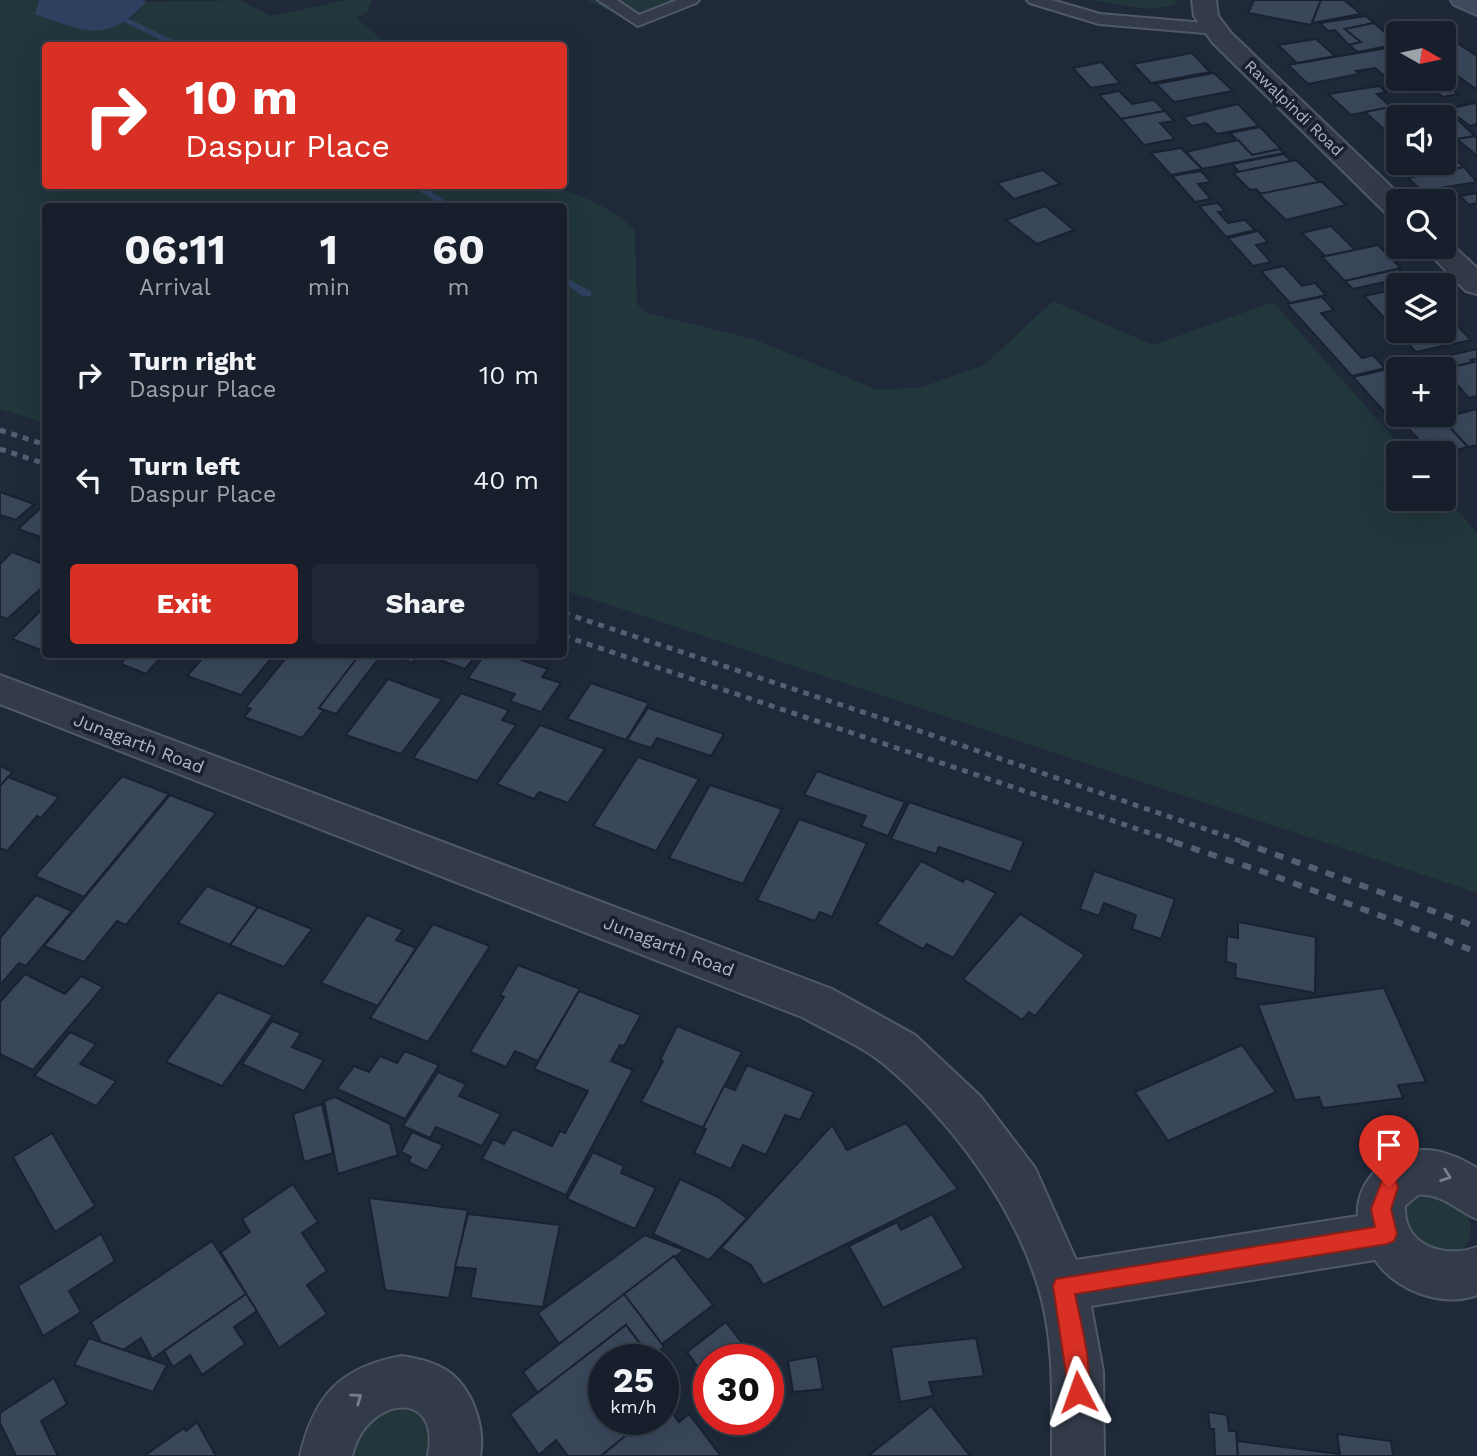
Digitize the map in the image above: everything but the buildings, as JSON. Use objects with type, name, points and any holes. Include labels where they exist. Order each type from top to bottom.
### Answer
[{"type":"street","name":"Rawalpindi Road","points":[[1204,0],[1206,16],[1222,38],[1386,197]]},
{"type":"street","points":[[1462,0],[1477,8]]},
{"type":"street","points":[[1450,259],[1477,285]]},
{"type":"street","name":"Junagarth Road","points":[[0,689],[817,1003],[900,1049],[965,1112],[1018,1184],[1063,1286],[1078,1371],[1077,1456]]},
{"type":"street","points":[[1477,1196],[1459,1181],[1432,1171],[1407,1174],[1389,1187],[1381,1209],[1387,1234],[1404,1258],[1430,1274],[1458,1278],[1477,1271]]},
{"type":"street","points":[[1063,1286],[1387,1234]]},
{"type":"street","points":[[326,1456],[334,1424],[347,1406],[363,1393],[383,1384],[402,1382],[422,1386],[437,1396],[449,1411],[455,1430],[454,1456]]},
{"type":"lane","points":[[606,0],[638,21],[691,0]]},
{"type":"lane","points":[[1035,0],[1099,19],[1217,29]]},
{"type":"green space","points":[[0,0],[39,0],[37,4],[130,20],[146,2],[240,0],[271,16],[347,0],[373,0],[366,13],[356,18],[385,42],[42,42],[42,189],[556,189],[594,202],[626,222],[635,231],[637,304],[647,313],[756,340],[876,389],[919,388],[984,365],[1053,301],[1153,345],[1273,302],[1396,441],[1386,441],[1386,511],[1456,509],[1477,533],[1477,893],[567,591],[567,203],[42,203],[42,422],[0,409]]},
{"type":"green space","points":[[587,0],[681,0],[628,20]]},
{"type":"green space","points":[[1088,0],[1176,0],[1175,5],[1149,9]]},
{"type":"green space","points":[[1422,1188],[1458,1204],[1468,1216],[1470,1238],[1457,1256],[1418,1252],[1396,1207]]},
{"type":"green space","points":[[384,1406],[409,1409],[423,1416],[429,1431],[430,1456],[347,1456],[350,1436]]},
{"type":"water","points":[[39,0],[146,2],[119,24],[94,30],[81,29],[35,14]]},
{"type":"waterway","points":[[83,0],[172,42]]},
{"type":"waterway","points":[[421,189],[444,203]]},
{"type":"waterway","points":[[567,281],[587,294]]},
{"type":"railway","points":[[0,430],[42,444]]},
{"type":"railway","points":[[0,449],[42,463]]},
{"type":"railway","points":[[567,614],[1246,843]]},
{"type":"railway","points":[[567,637],[1179,843]]},
{"type":"railway","points":[[1174,842],[1264,872],[1477,952]]},
{"type":"railway","points":[[1241,842],[1477,927]]},
{"type":"route","points":[[1078,1392],[1078,1371],[1063,1286],[1387,1234],[1381,1209],[1389,1187]]}]
